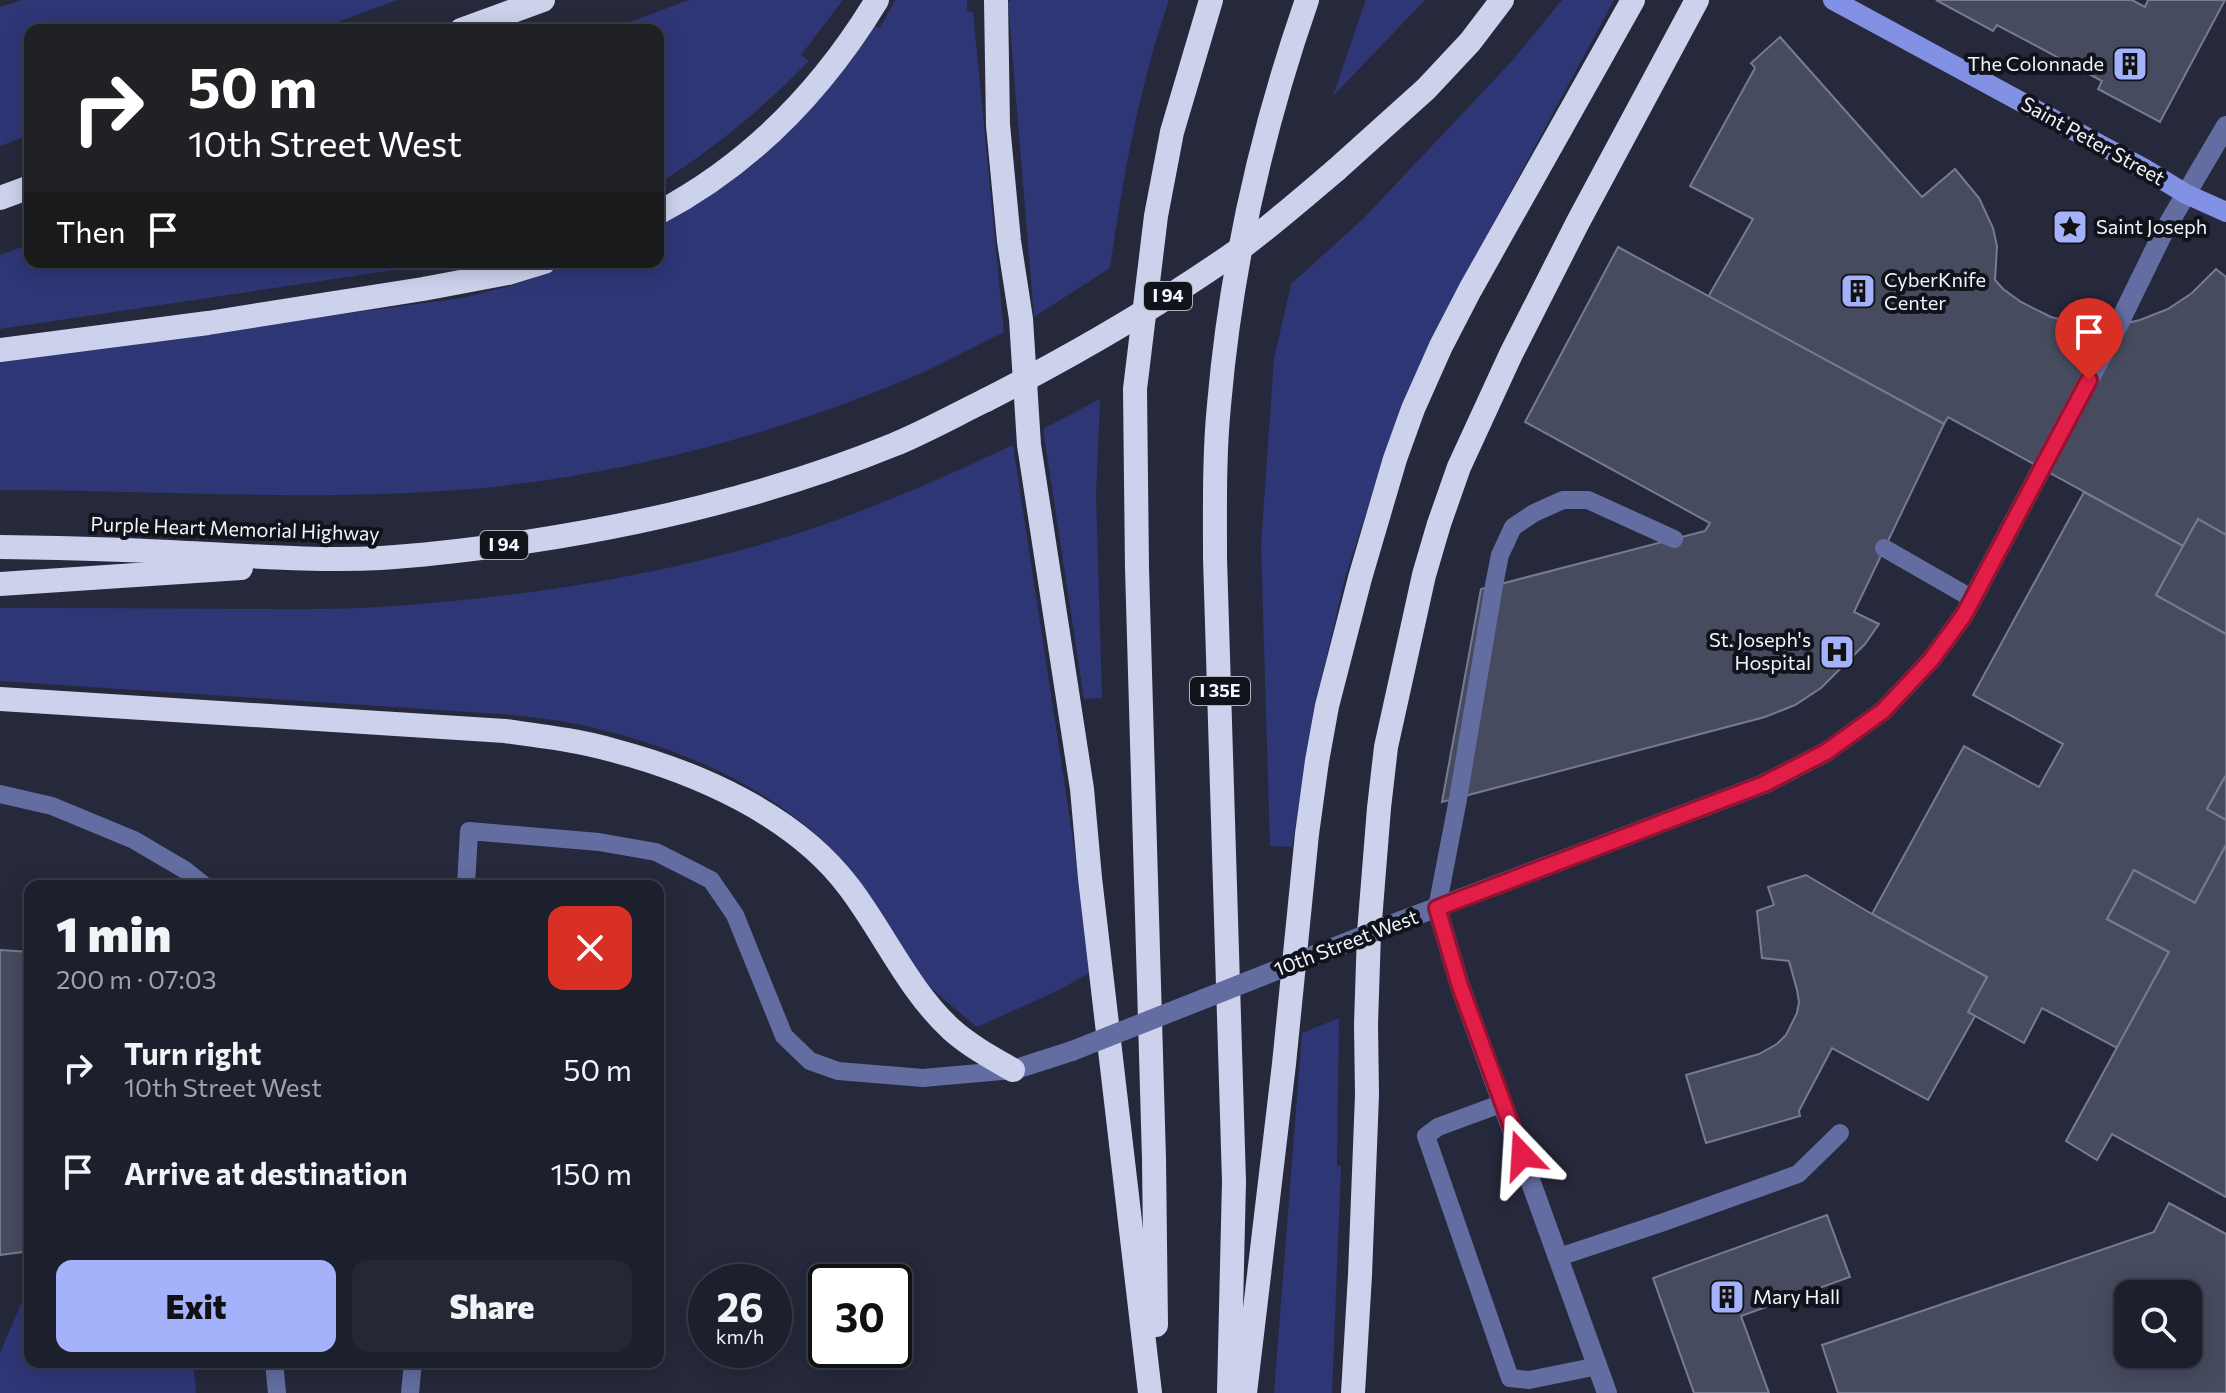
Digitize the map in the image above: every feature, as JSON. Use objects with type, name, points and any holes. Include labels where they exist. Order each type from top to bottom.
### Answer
[{"type":"highway","points":[[477,24],[543,0]]},
{"type":"highway","points":[[664,209],[733,166],[767,138],[822,78],[877,0]]},
{"type":"highway","points":[[996,0],[998,125],[1009,241],[1021,319],[1029,445],[1082,789],[1152,1393]]},
{"type":"highway","points":[[1152,1393],[1154,1174],[1135,389],[1156,216],[1172,132],[1211,0]]},
{"type":"highway","name":"I 35E","points":[[1229,1393],[1234,1181],[1215,558],[1218,408],[1227,325],[1260,152],[1307,0]]},
{"type":"highway","name":"Purple Heart Memorial Highway","points":[[0,547],[263,558],[381,558],[444,553],[624,526],[706,506],[848,462],[896,444],[986,400],[1125,324],[1237,250],[1336,170],[1426,89],[1470,42],[1502,0]]},
{"type":"highway","points":[[1245,1393],[1317,761],[1327,706],[1360,578],[1395,459],[1441,346],[1633,0]]},
{"type":"highway","points":[[1353,1393],[1367,1095],[1369,933],[1379,808],[1386,747],[1424,575],[1459,467],[1511,354],[1697,0]]},
{"type":"highway","points":[[0,198],[24,189]]},
{"type":"highway","points":[[0,350],[208,323],[423,289],[524,268]]},
{"type":"highway","points":[[0,584],[381,558]]},
{"type":"highway","points":[[0,699],[505,731],[609,749],[654,762],[734,795],[795,834],[823,858],[848,886],[933,1009],[952,1029],[1013,1070]]},
{"type":"main road","name":"Saint Peter Street","points":[[1833,0],[2186,194],[2226,212]]},
{"type":"street","name":"10th Street West","points":[[1013,1070],[1072,1051],[1401,921],[1764,784],[1826,752],[1883,711],[1931,660],[1973,599],[2118,325],[2163,233],[2226,126]]},
{"type":"street","points":[[1437,908],[1460,986],[1607,1393]]},
{"type":"lane","points":[[1437,908],[1494,585],[1500,555],[1513,527],[1563,500],[1588,500],[1674,539]]},
{"type":"lane","points":[[1884,548],[1973,599]]},
{"type":"lane","points":[[0,794],[52,806],[134,840],[198,880]]},
{"type":"lane","points":[[466,880],[469,831],[599,842],[656,852],[711,880],[735,915],[784,1036],[810,1061],[838,1071],[923,1078],[1013,1070]]},
{"type":"lane","points":[[1503,1103],[1438,1127],[1426,1136],[1510,1378],[1529,1380],[1598,1366]]},
{"type":"lane","points":[[1559,1257],[1798,1174],[1840,1133]]},
{"type":"lane","points":[[275,1368],[277,1393]]},
{"type":"lane","points":[[410,1393],[412,1368]]},
{"type":"shaded area","points":[[22,0],[397,0],[332,24],[24,24],[24,137],[0,146],[0,7]]},
{"type":"shaded area","points":[[689,0],[843,0],[801,55],[809,61],[756,111],[664,180],[664,24],[624,24]]},
{"type":"shaded area","points":[[895,0],[967,0],[967,11],[973,12],[1004,332],[917,375],[803,418],[684,453],[563,478],[503,486],[387,494],[0,490],[0,361],[461,298],[510,286],[562,268],[664,268],[664,223],[829,87],[875,26],[880,28]]},
{"type":"shaded area","points":[[1169,0],[1133,132],[1110,268],[1034,317],[1008,2]]},
{"type":"shaded area","points":[[1366,0],[1425,0],[1333,96],[1364,5]]},
{"type":"shaded area","points":[[1562,0],[1614,0],[1462,282],[1385,455],[1345,578],[1316,702],[1292,847],[1270,846],[1261,545],[1274,359],[1291,284],[1363,219],[1512,61]]},
{"type":"shaded area","points":[[24,246],[24,268],[408,268],[0,329],[0,255]]},
{"type":"shaded area","points":[[1100,399],[1096,495],[1102,698],[1084,699],[1043,429]]},
{"type":"shaded area","points":[[1013,445],[1093,971],[977,1027],[906,961],[850,870],[812,831],[747,786],[675,752],[599,729],[523,716],[0,681],[0,608],[362,608],[427,604],[566,587],[704,560],[783,538],[883,502]]},
{"type":"shaded area","points":[[1339,1018],[1337,1165],[1341,1167],[1332,1393],[1274,1393],[1302,1033]]},
{"type":"shaded area","points":[[24,1297],[24,1368],[194,1368],[196,1393],[0,1393],[0,1353]]},
{"type":"building","name":"The Colonnade","points":[[1936,0],[2132,0],[2145,7],[2148,0],[2225,0],[2160,122],[2098,89],[2102,81],[1997,25],[1993,31]]},
{"type":"building","name":"CyberKnife Center","points":[[1780,37],[1922,197],[1955,169],[1979,198],[1993,228],[1997,246],[1995,280],[2021,302],[2051,317],[2079,324],[2118,325],[2168,309],[2192,293],[2216,269],[2226,277],[2226,535],[2198,519],[2183,546],[1948,417],[1944,424],[1708,297],[1753,219],[1690,186],[1755,68],[1751,63]]},
{"type":"building","points":[[1618,247],[1944,424],[1854,612],[1879,624],[1865,644],[1821,688],[1795,705],[1765,717],[1442,802],[1481,589],[1705,531],[1710,523],[1525,422]]},
{"type":"building","points":[[2084,492],[2183,546],[2156,595],[2226,634],[2226,775],[2207,809],[2226,820],[2226,845],[2195,903],[2134,870],[2107,919],[2169,952],[2117,1048],[2042,1008],[2024,1043],[1968,1012],[1987,977],[1872,914],[1964,746],[2039,787],[2063,744],[1973,695]]},
{"type":"building","points":[[2198,519],[2226,535],[2226,634],[2156,595]]},
{"type":"building","points":[[2226,775],[2226,820],[2207,809]]},
{"type":"building","points":[[2226,845],[2226,1197],[2112,1134],[2097,1160],[2066,1141],[2169,952],[2107,919],[2134,870],[2195,903]]},
{"type":"building","points":[[1806,875],[1987,977],[1968,1012],[1975,1016],[1928,1100],[1832,1048],[1799,1111],[1800,1116],[1706,1143],[1686,1075],[1759,1054],[1786,1035],[1797,1013],[1797,990],[1789,961],[1762,958],[1757,911],[1774,905],[1768,887]]},
{"type":"building","points":[[0,950],[24,952],[24,1252],[0,1255]]},
{"type":"building","points":[[2169,1203],[2226,1234],[2226,1393],[1838,1393],[1822,1345],[2154,1232]]},
{"type":"building","name":"Mary Hall","points":[[1827,1215],[1850,1277],[1741,1316],[1769,1393],[1694,1393],[1653,1278]]},
{"type":"place","name":"The Colonnade","points":[[2130,64]]},
{"type":"place","name":"Saint Joseph","points":[[2070,227]]},
{"type":"place","name":"CyberKnife Center","points":[[1858,291]]},
{"type":"place","name":"St. Joseph's Hospital","points":[[1837,652]]},
{"type":"place","name":"Mary Hall","points":[[1727,1297]]},
{"type":"route","points":[[1522,1155],[1460,986],[1437,908],[1764,784],[1826,752],[1883,711],[1931,660],[1964,615],[2089,380]]}]
